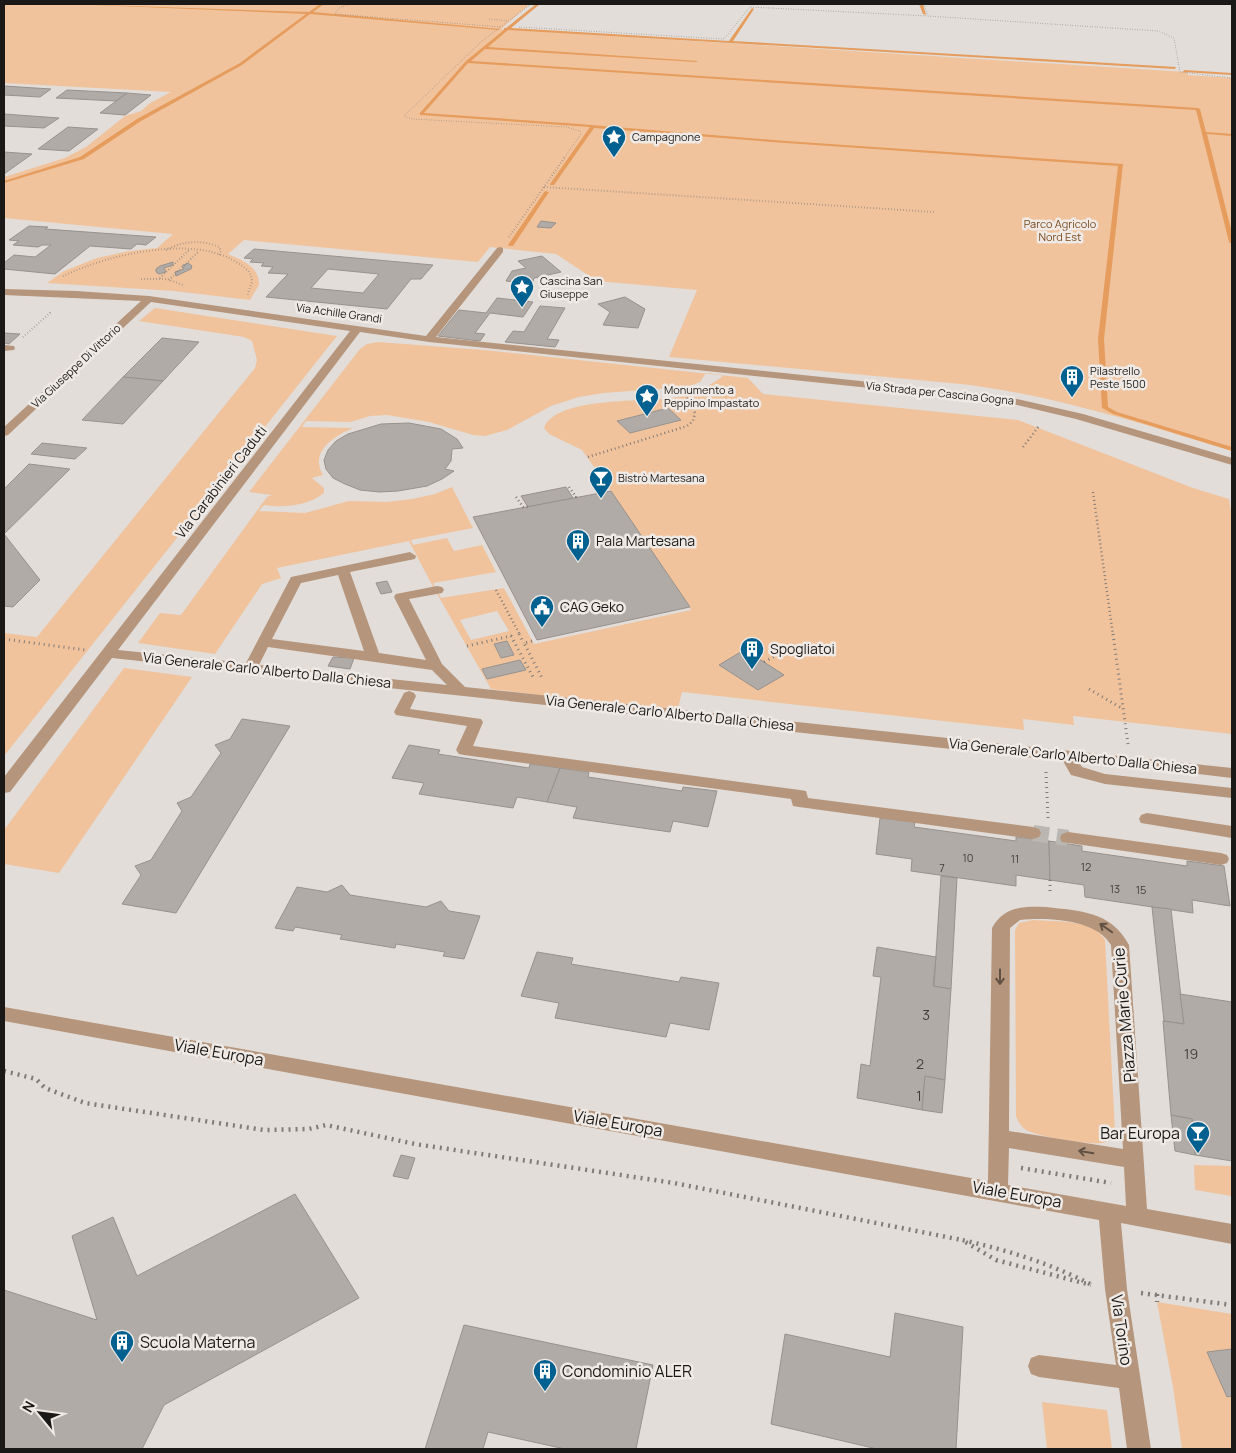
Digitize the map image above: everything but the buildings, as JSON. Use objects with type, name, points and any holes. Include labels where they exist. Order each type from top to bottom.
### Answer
[{"type":"street","points":[[429,339],[500,250]]},
{"type":"street","name":"Via Achille Grandi","points":[[4,292],[149,299],[429,339],[671,365]]},
{"type":"street","name":"Via Giuseppe Di Vittorio","points":[[4,433],[9,422],[149,299]]},
{"type":"street","name":"Via Carabinieri Caduti","points":[[4,788],[357,329]]},
{"type":"street","name":"Via Strada per Cascina Gogna","points":[[671,365],[976,395],[1025,403],[1053,409],[1232,462]]},
{"type":"street","points":[[250,669],[296,580],[410,556]]},
{"type":"street","points":[[343,570],[373,656]]},
{"type":"street","points":[[436,590],[402,597],[436,666],[461,691]]},
{"type":"street","points":[[263,642],[436,666]]},
{"type":"street","name":"Via Generale Carlo Alberto Dalla Chiesa","points":[[108,653],[1232,773]]},
{"type":"street","points":[[409,696],[401,712],[476,722],[464,750],[800,795],[799,802],[1033,833]]},
{"type":"street","points":[[1068,756],[1076,771],[1104,779],[1232,793]]},
{"type":"street","points":[[1146,819],[1232,832]]},
{"type":"street","points":[[1068,838],[1221,859]]},
{"type":"street","name":"Piazza Marie Curie","points":[[998,1191],[1001,928],[1008,919],[1021,914],[1080,918],[1105,926],[1113,933],[1120,945],[1137,1216]]},
{"type":"street","name":"Viale Europa","points":[[4,1014],[1232,1234]]},
{"type":"street","points":[[999,1138],[1134,1160]]},
{"type":"street","name":"Via Torino","points":[[1109,1211],[1116,1289],[1140,1449]]},
{"type":"street","points":[[1039,1366],[1129,1378]]},
{"type":"path","points":[[351,4],[339,8],[334,14],[501,27]]},
{"type":"path","points":[[500,250],[581,134],[578,130],[566,127],[412,119],[404,116],[482,41],[531,4]]},
{"type":"path","points":[[924,4],[928,16]]},
{"type":"path","points":[[519,27],[724,39],[750,7],[1158,31],[1174,38],[1180,72],[1188,75],[1232,78]]},
{"type":"path","points":[[489,19],[510,21]]},
{"type":"path","points":[[544,187],[934,212]]},
{"type":"path","points":[[166,250],[182,244],[206,242],[219,247],[221,251],[219,255]]},
{"type":"path","points":[[60,278],[82,266],[111,257],[166,250],[199,251],[219,255],[239,263],[250,272],[252,286],[244,300]]},
{"type":"path","points":[[159,278],[189,250]]},
{"type":"path","points":[[169,280],[199,251]]},
{"type":"path","points":[[7,348],[50,313],[50,306]]},
{"type":"path","points":[[588,457],[687,426],[693,421],[695,413],[685,395]]},
{"type":"path","points":[[1023,447],[1053,409]]},
{"type":"path","points":[[570,487],[576,497],[573,498]]},
{"type":"path","points":[[1092,492],[1131,761]]},
{"type":"path","points":[[516,497],[523,507],[528,507]]},
{"type":"path","points":[[467,646],[512,636],[536,683],[544,681],[496,590]]},
{"type":"path","points":[[4,639],[108,653]]},
{"type":"path","points":[[524,643],[532,641]]},
{"type":"path","points":[[764,662],[784,651]]},
{"type":"path","points":[[1089,689],[1123,709]]},
{"type":"path","points":[[1045,754],[1048,824]]},
{"type":"path","points":[[4,1071],[36,1079],[45,1088],[86,1104],[264,1130],[308,1129],[326,1125],[415,1144],[674,1183],[989,1246],[1044,1262],[1093,1285]]},
{"type":"path","points":[[999,1165],[1136,1188]]},
{"type":"path","points":[[962,1240],[996,1260],[1093,1285],[1232,1305]]},
{"type":"path","points":[[1157,1302],[1158,1294]]},
{"type":"green space","name":"Parco Agricolo Nord Est","points":[[4,4],[530,4],[501,29],[1187,72],[1188,75],[1232,78],[1232,451],[1098,411],[996,389],[961,384],[669,357],[697,290],[597,281],[556,254],[490,247],[478,262],[244,240],[228,254],[249,265],[257,273],[259,285],[250,300],[174,291],[47,283],[64,271],[97,258],[129,251],[157,248],[173,234],[4,218],[4,177],[65,158],[86,147],[125,116],[141,111],[150,103],[171,92],[4,83]]},
{"type":"green space","points":[[155,308],[337,336],[4,756],[4,633],[37,637],[255,368],[257,360],[252,341],[244,337],[139,321]]},
{"type":"green space","points":[[378,342],[484,350],[706,374],[700,382],[687,387],[603,393],[579,397],[551,406],[507,430],[485,436],[473,435],[429,422],[387,415],[370,416],[351,422],[306,421],[302,427],[353,428],[331,440],[321,452],[319,467],[323,475],[312,478],[324,488],[324,493],[311,501],[295,505],[264,505],[259,511],[305,513],[349,501],[387,502],[412,499],[435,494],[452,487],[473,528],[411,540],[413,545],[447,538],[454,551],[482,545],[496,572],[433,583],[441,598],[504,588],[534,644],[691,610],[689,607],[537,640],[473,517],[527,507],[521,496],[566,487],[573,498],[611,491],[582,450],[549,434],[544,428],[552,417],[566,410],[584,405],[679,397],[703,389],[723,375],[748,378],[763,394],[1018,420],[1193,488],[1229,499],[1232,517],[1232,734],[1073,716],[1074,725],[1023,719],[1024,730],[682,692],[677,712],[491,689],[409,541],[277,568],[281,578],[262,584],[215,654],[138,643],[160,613],[181,615],[267,497],[272,495],[249,492],[360,349],[367,344]],"holes":[[[668,408],[681,420],[630,433],[617,421]],[[497,611],[509,631],[471,640],[460,620]],[[520,660],[525,670],[488,679],[483,669]]]},
{"type":"green space","points":[[124,668],[192,677],[59,873],[4,864],[4,830]]},
{"type":"green space","points":[[1033,920],[1072,922],[1092,928],[1105,940],[1115,1131],[1112,1138],[1106,1142],[1080,1142],[1034,1133],[1024,1128],[1016,1116],[1015,930],[1019,923]]},
{"type":"green space","points":[[1194,1165],[1232,1166],[1232,1196],[1195,1190]]},
{"type":"green space","points":[[1157,1302],[1232,1314],[1232,1449],[1182,1449],[1173,1387]]},
{"type":"green space","points":[[1042,1402],[1107,1410],[1112,1449],[1047,1449]]},
{"type":"waterway","points":[[73,4],[310,13]]},
{"type":"waterway","points":[[310,13],[322,4]]},
{"type":"waterway","points":[[507,29],[538,4]]},
{"type":"waterway","points":[[921,4],[925,14]]},
{"type":"waterway","points":[[730,42],[752,9]]},
{"type":"waterway","points":[[4,182],[82,158],[139,120],[241,64],[310,13]]},
{"type":"waterway","points":[[310,13],[498,29]]},
{"type":"waterway","points":[[484,48],[507,29]]},
{"type":"waterway","points":[[507,29],[1175,68]]},
{"type":"waterway","points":[[467,62],[484,48]]},
{"type":"waterway","points":[[484,48],[696,61]]},
{"type":"waterway","points":[[467,62],[1198,109],[1232,242]]},
{"type":"waterway","points":[[467,62],[421,114],[1121,165],[1101,339],[1105,408],[1115,413],[1232,449]]},
{"type":"waterway","points":[[1184,71],[1232,74]]},
{"type":"waterway","points":[[552,184],[592,127]]},
{"type":"waterway","points":[[1205,133],[1232,135]]},
{"type":"waterway","points":[[511,245],[547,192]]},
{"type":"tunnel","points":[[1033,833],[1068,838]]},
{"type":"place","name":"Campagnone","points":[[614,158]]},
{"type":"place","name":"Cascina San Giuseppe","points":[[522,308]]},
{"type":"place","name":"Pilastrello Peste 1500","points":[[1072,398]]},
{"type":"place","name":"Monumento a Peppino Impastato","points":[[647,417]]},
{"type":"place","name":"Bistrò Martesana","points":[[601,499]]},
{"type":"place","name":"Pala Martesana","points":[[578,562]]},
{"type":"place","name":"CAG Geko","points":[[542,628]]},
{"type":"place","name":"Spogliatoi","points":[[752,670]]},
{"type":"place","name":"Bar Europa","points":[[1198,1154]]},
{"type":"place","name":"Scuola Materna","points":[[122,1363]]},
{"type":"place","name":"Condominio ALER","points":[[545,1392]]}]
